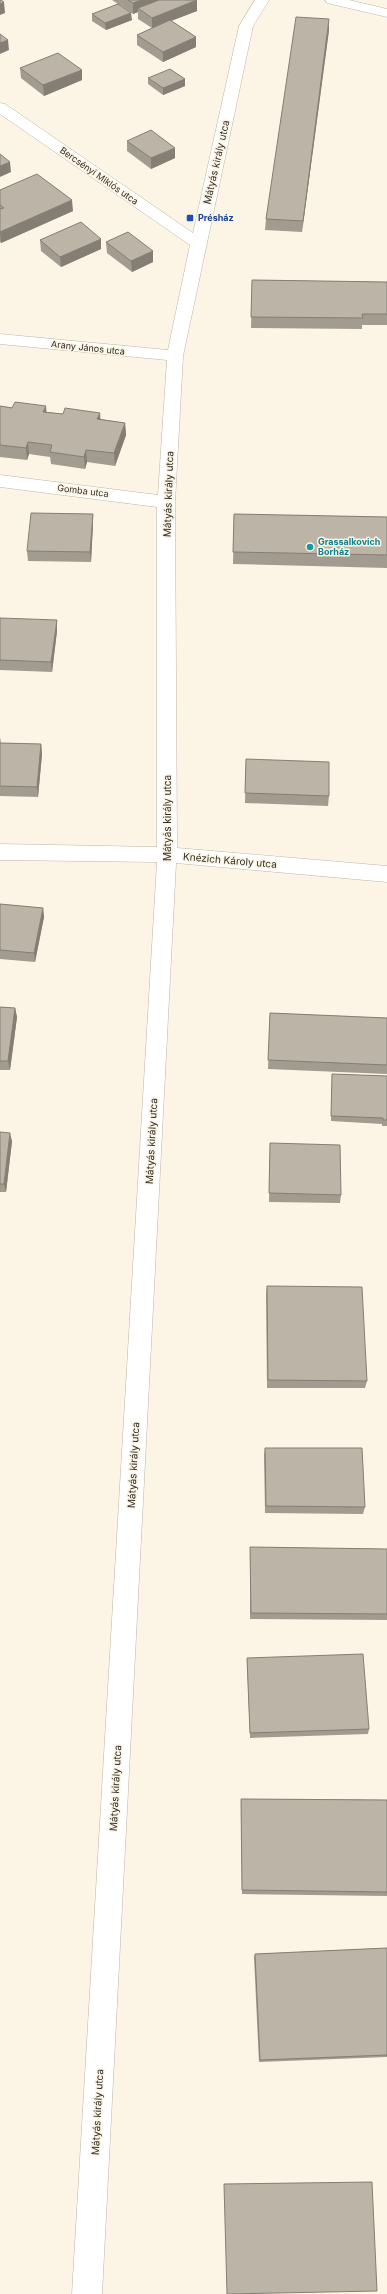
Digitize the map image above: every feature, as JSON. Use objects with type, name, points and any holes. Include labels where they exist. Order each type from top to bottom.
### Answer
[{"type":"street","name":"Mátyás király utca","points":[[86,2294],[167,854],[166,502],[175,356],[246,26],[262,0]]},
{"type":"street","points":[[332,0],[387,13]]},
{"type":"street","name":"Bercsényi Miklós utca","points":[[0,107],[198,244]]},
{"type":"street","name":"Arany János utca","points":[[0,339],[175,356]]},
{"type":"street","name":"Gomba utca","points":[[0,481],[166,502]]},
{"type":"street","name":"Knézich Károly utca","points":[[0,852],[167,854],[387,874]]},
{"type":"building","points":[[128,0],[142,0],[133,3]]},
{"type":"building","points":[[159,0],[197,0],[152,18],[138,8]]},
{"type":"building","points":[[118,4],[131,13],[105,23],[92,14]]},
{"type":"building","points":[[296,17],[329,19],[303,221],[266,219]]},
{"type":"building","points":[[170,20],[196,37],[163,52],[137,35]]},
{"type":"building","points":[[0,34],[8,40],[0,43]]},
{"type":"building","points":[[58,53],[82,70],[43,85],[20,68]]},
{"type":"building","points":[[170,69],[185,79],[163,88],[148,78]]},
{"type":"building","points":[[151,130],[175,148],[151,158],[127,141]]},
{"type":"building","points":[[0,154],[10,162],[0,166]]},
{"type":"building","points":[[37,174],[72,200],[0,232],[0,209],[4,208],[0,205],[0,190]]},
{"type":"building","points":[[81,222],[101,239],[60,257],[40,240]]},
{"type":"building","points":[[128,232],[153,251],[131,261],[106,242]]},
{"type":"building","points":[[252,280],[387,282],[387,314],[362,314],[363,318],[251,317]]},
{"type":"building","points":[[15,402],[46,406],[43,412],[63,414],[65,408],[100,413],[97,419],[125,423],[114,453],[86,450],[84,457],[50,452],[52,445],[28,442],[26,448],[0,445],[0,406],[12,408]]},
{"type":"building","points":[[31,513],[93,514],[90,552],[27,551]]},
{"type":"building","name":"Grassalkovich Borház","points":[[234,514],[387,517],[387,555],[233,552]]},
{"type":"building","points":[[0,618],[57,620],[51,662],[0,660]]},
{"type":"building","points":[[0,743],[41,744],[37,787],[0,786]]},
{"type":"building","points":[[246,759],[329,762],[329,796],[245,793]]},
{"type":"building","points":[[0,904],[43,908],[34,953],[0,950]]},
{"type":"building","points":[[0,1007],[15,1008],[8,1061],[0,1061]]},
{"type":"building","points":[[270,1013],[387,1018],[387,1065],[268,1060]]},
{"type":"building","points":[[332,1074],[387,1076],[387,1120],[383,1120],[383,1118],[331,1116]]},
{"type":"building","points":[[0,1132],[10,1133],[4,1184],[0,1184]]},
{"type":"building","points":[[270,1143],[340,1145],[341,1195],[269,1193]]},
{"type":"building","points":[[267,1286],[362,1287],[367,1381],[268,1380]]},
{"type":"building","points":[[265,1448],[362,1448],[365,1507],[266,1506]]},
{"type":"building","points":[[250,1547],[387,1549],[387,1614],[251,1613]]},
{"type":"building","points":[[363,1654],[369,1729],[250,1733],[247,1658]]},
{"type":"building","points":[[241,1799],[387,1800],[387,1892],[242,1890]]},
{"type":"building","points":[[387,1948],[387,2055],[260,2060],[255,1954]]},
{"type":"building","points":[[372,2182],[377,2291],[227,2294],[224,2184]]},
{"type":"place","name":"Présház","points":[[190,218]]},
{"type":"place","name":"Grassalkovich Borház","points":[[310,547]]}]
